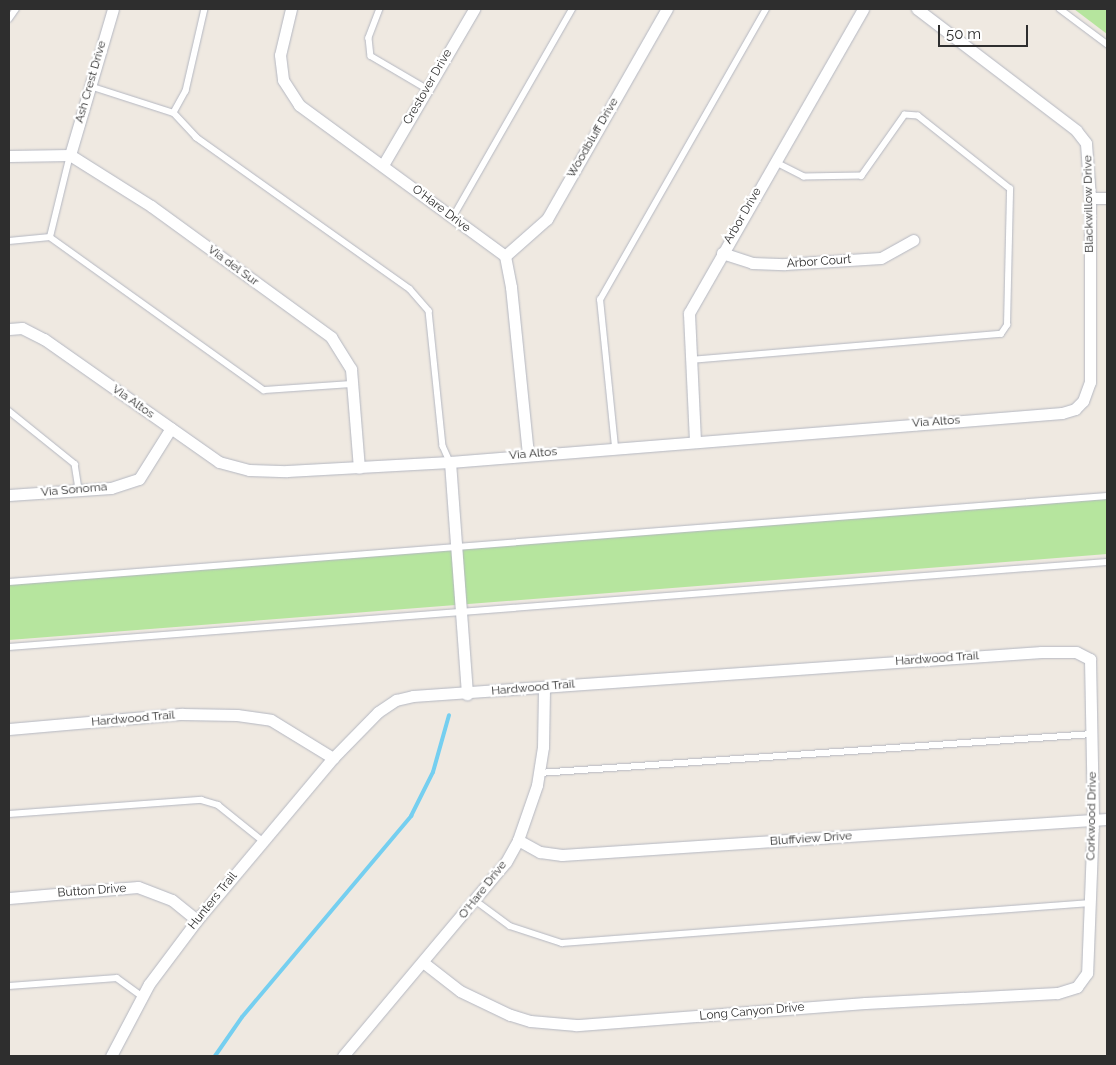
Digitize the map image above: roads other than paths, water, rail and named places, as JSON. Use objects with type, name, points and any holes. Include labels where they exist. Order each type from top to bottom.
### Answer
[{"type":"street","name":"Ash Crest Drive","points":[[70,155],[110,9]]},
{"type":"street","name":"O'Hare Drive","points":[[291,9],[280,55],[283,80],[299,105],[505,256]]},
{"type":"street","name":"Crestover Drive","points":[[383,165],[474,9]]},
{"type":"street","name":"Woodbluff Drive","points":[[505,256],[547,219],[667,9]]},
{"type":"street","name":"Arbor Drive","points":[[695,441],[689,313],[863,9]]},
{"type":"street","name":"Blackwillow Drive","points":[[917,9],[1076,130],[1086,142],[1090,198],[1088,391]]},
{"type":"street","points":[[9,156],[70,155]]},
{"type":"street","name":"Via del Sur","points":[[70,155],[151,206],[331,337],[351,369],[358,468]]},
{"type":"street","points":[[1090,198],[1107,198]]},
{"type":"street","name":"Arbor Court","points":[[722,253],[752,263],[871,258],[901,249],[913,240]]},
{"type":"street","points":[[505,256],[511,287],[528,454]]},
{"type":"street","name":"Via Altos","points":[[9,329],[22,328],[44,339],[219,462],[248,470],[358,468],[450,462],[615,447],[1062,413],[1079,405],[1088,391]]},
{"type":"street","name":"Via Sonoma","points":[[9,495],[111,488],[138,479],[171,428]]},
{"type":"street","points":[[450,462],[467,694]]},
{"type":"street","name":"Hardwood Trail","points":[[9,729],[182,714],[236,715],[271,720],[333,758],[378,712],[396,700],[1041,652],[1076,652],[1090,659]]},
{"type":"street","name":"Corkwood Drive","points":[[1087,973],[1093,820],[1090,659]]},
{"type":"street","name":"O'Hare Drive","points":[[343,1056],[424,963],[506,862],[518,840],[539,773],[543,747],[544,688]]},
{"type":"street","name":"Hunters Trail","points":[[111,1056],[142,996],[197,920],[333,758]]},
{"type":"street","name":"Bluffview Drive","points":[[518,840],[540,852],[581,855],[1107,819]]},
{"type":"street","name":"Button Drive","points":[[9,898],[138,888],[172,900],[197,920]]},
{"type":"street","name":"Long Canyon Drive","points":[[424,963],[460,991],[510,1015],[530,1021],[576,1025],[865,1003],[1057,993],[1077,987],[1087,973]]},
{"type":"lane","points":[[9,19],[16,9]]},
{"type":"lane","points":[[174,113],[186,91],[205,9]]},
{"type":"lane","points":[[380,9],[369,38],[371,56],[427,89]]},
{"type":"lane","points":[[453,217],[572,9]]},
{"type":"lane","points":[[615,447],[600,300],[766,9]]},
{"type":"lane","points":[[1060,9],[1107,44]]},
{"type":"lane","points":[[90,86],[174,113],[196,136],[410,289],[429,311],[443,446],[450,462]]},
{"type":"lane","points":[[690,360],[1001,334],[1007,325],[1010,189],[918,116],[905,115],[862,176],[804,177],[775,162]]},
{"type":"lane","points":[[50,237],[70,155]]},
{"type":"lane","points":[[9,241],[50,237],[264,390],[352,384]]},
{"type":"lane","points":[[9,412],[75,464],[79,490]]},
{"type":"lane","points":[[9,582],[1107,496]]},
{"type":"lane","points":[[9,647],[1107,562]]},
{"type":"lane","points":[[539,773],[1092,734]]},
{"type":"lane","points":[[9,814],[201,800],[218,805],[263,841]]},
{"type":"lane","points":[[476,901],[510,926],[562,943],[1090,903]]},
{"type":"lane","points":[[9,986],[117,978],[142,996]]},
{"type":"waterway","points":[[215,1056],[242,1017],[411,816],[433,772],[449,715]]}]
